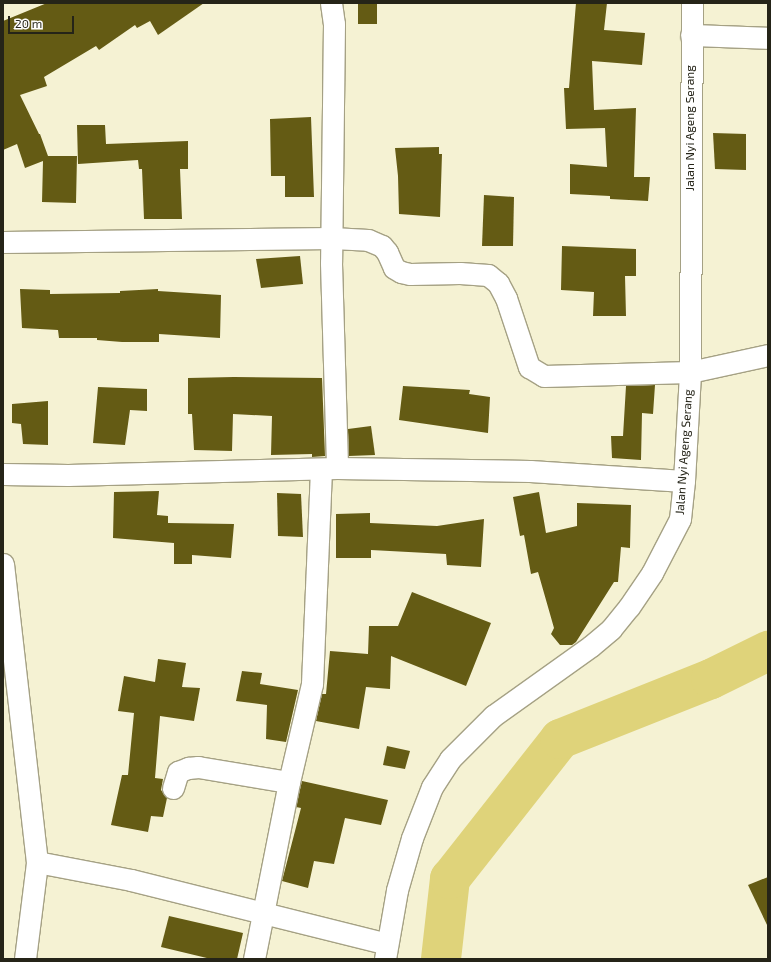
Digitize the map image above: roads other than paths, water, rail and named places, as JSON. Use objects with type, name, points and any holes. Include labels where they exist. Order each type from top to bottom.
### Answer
[{"type":"street","points":[[254,959],[289,782],[312,684],[329,469],[334,24],[331,3]]},
{"type":"street","name":"Jalan Nyi Ageng Serang","points":[[386,952],[397,890],[412,838],[436,781],[450,759],[493,716],[591,646],[611,629],[629,607],[652,573],[680,519],[684,481],[690,372],[692,3]]},
{"type":"street","points":[[691,35],[768,38]]},
{"type":"street","points":[[3,242],[332,238],[363,240],[375,243],[387,252],[394,268],[400,272],[410,274],[460,273],[488,275],[498,283],[506,298],[529,367],[544,376],[690,372],[768,355]]},
{"type":"street","points":[[3,474],[68,475],[329,469],[530,471],[684,481]]},
{"type":"street","points":[[3,564],[37,862],[25,959]]},
{"type":"street","points":[[173,788],[178,772],[188,768],[198,768],[289,782]]},
{"type":"street","points":[[37,862],[130,880],[263,913],[386,952]]},
{"type":"waterway","points":[[441,959],[450,879],[560,739],[711,679],[768,651]]}]
